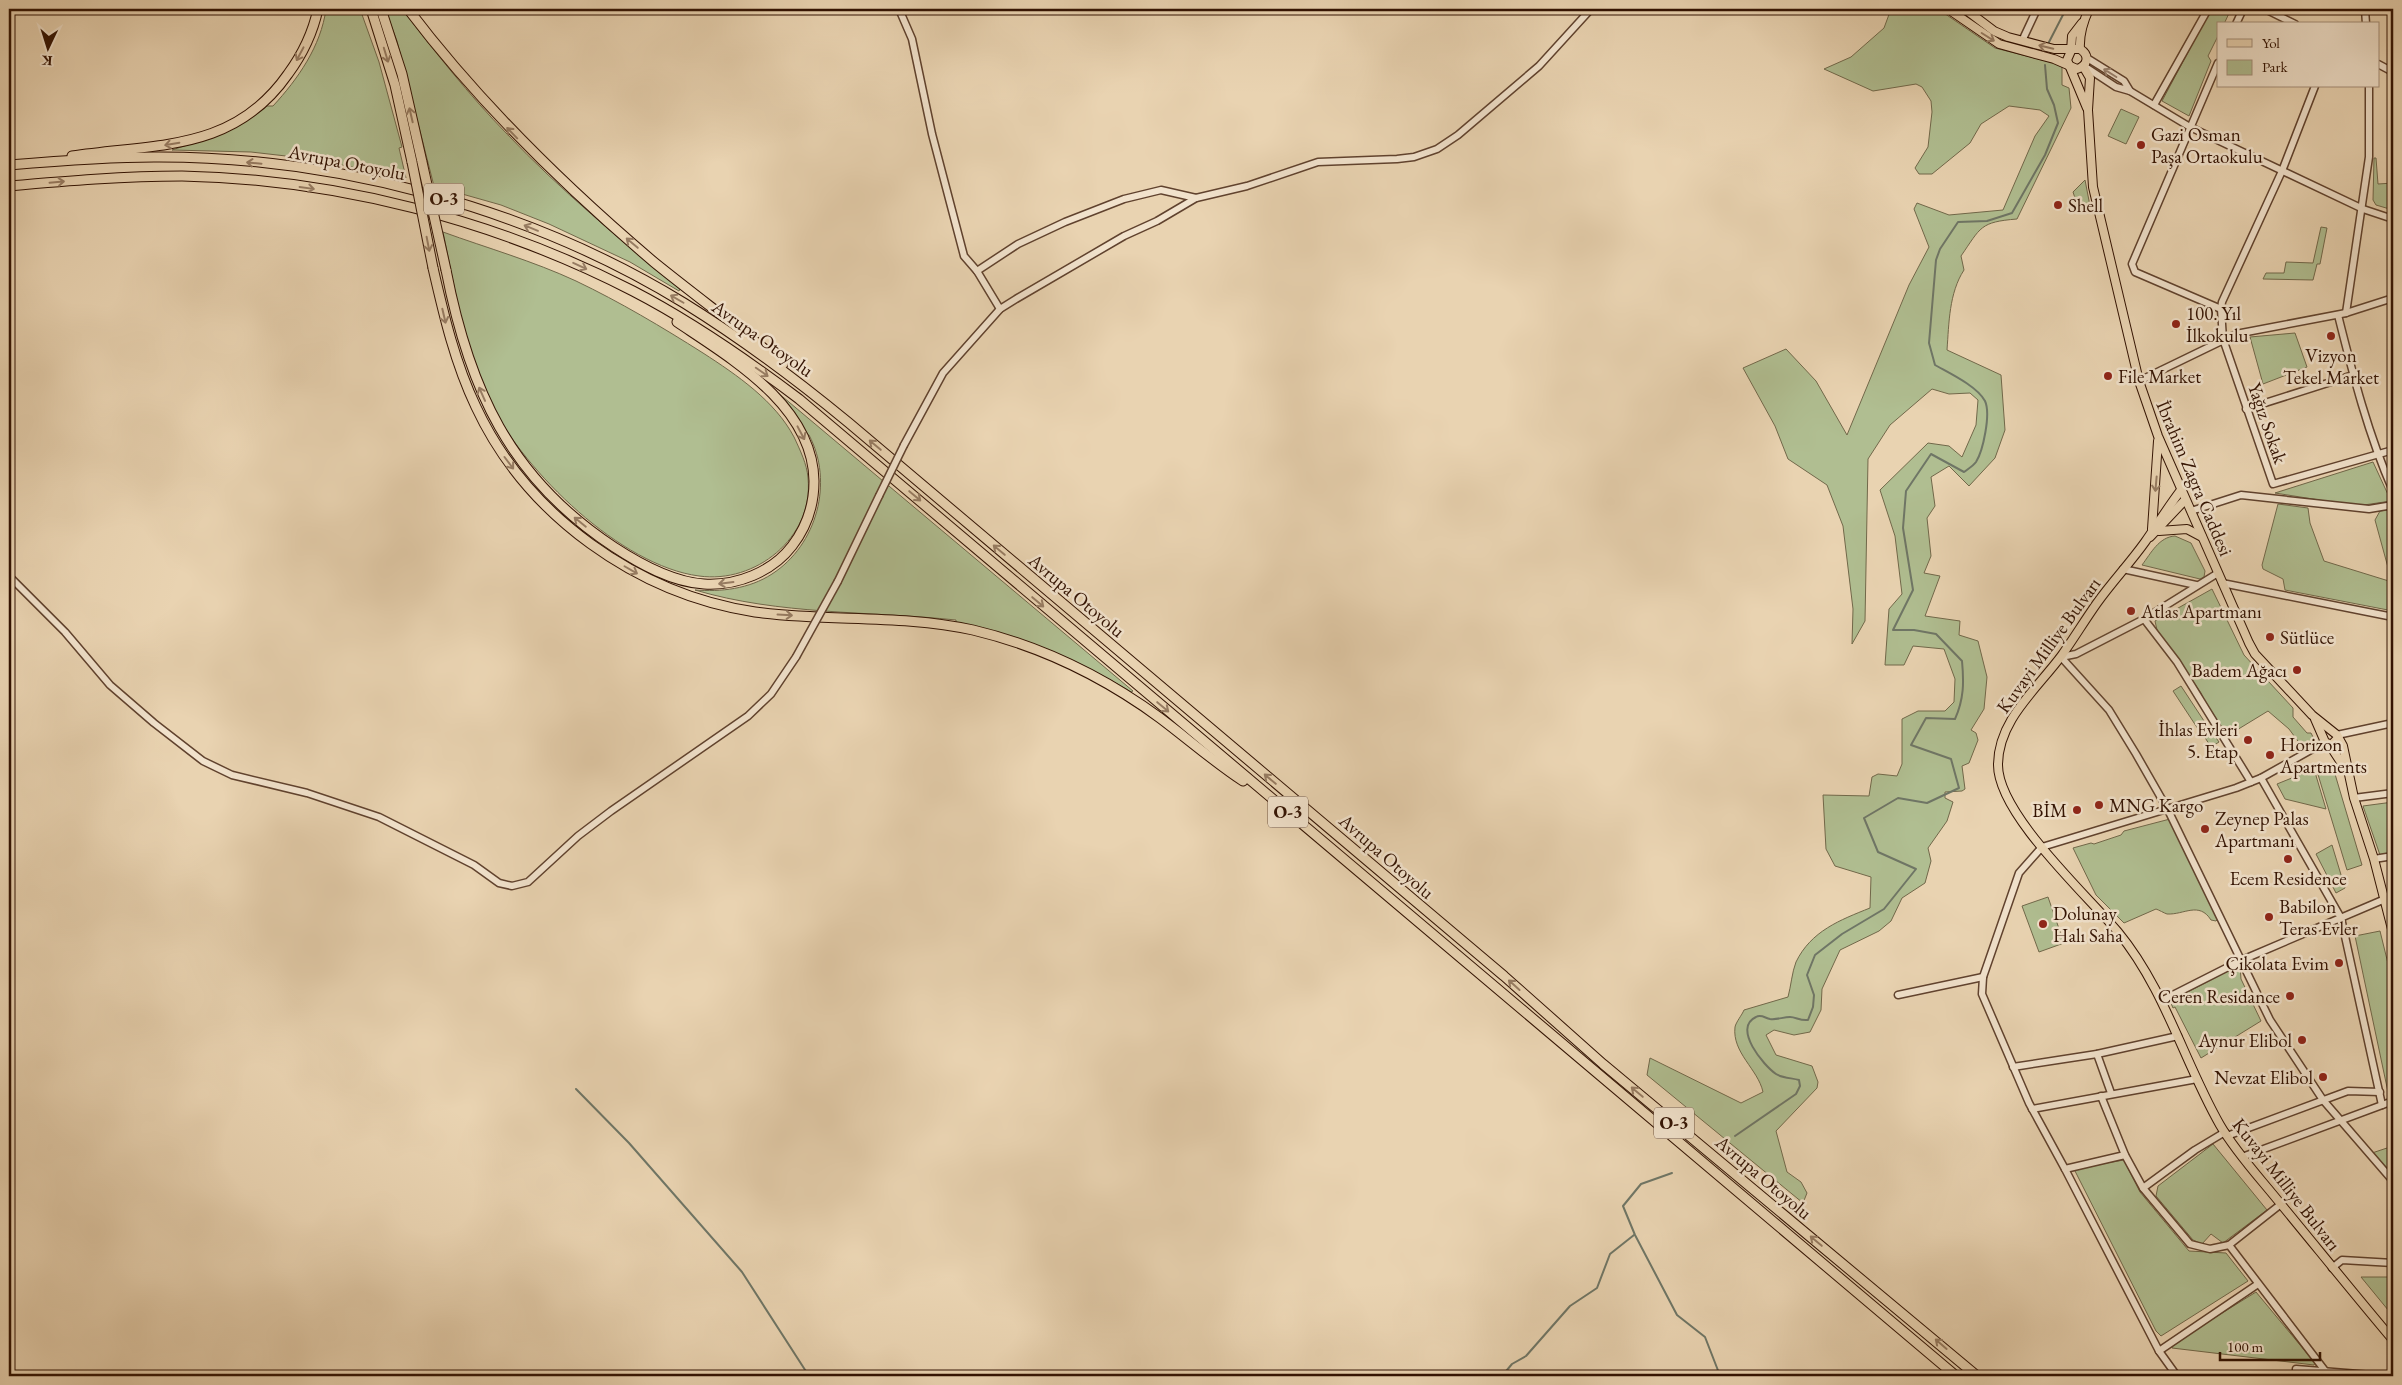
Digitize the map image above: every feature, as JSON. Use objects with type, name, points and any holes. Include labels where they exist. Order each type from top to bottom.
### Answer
[{"type":"highway","points":[[22,164],[83,154],[173,145],[205,136],[229,126],[266,100],[285,79],[307,41],[318,9]]},
{"type":"highway","points":[[371,9],[395,85],[433,268],[454,353],[475,407],[493,440],[516,473],[555,514],[584,539],[617,562],[672,589],[732,608],[774,614],[940,624],[973,630],[1039,651],[1090,674],[1132,699],[1236,776],[1272,798]]},
{"type":"highway","points":[[381,9],[402,74],[466,356],[485,402],[516,454],[554,498],[605,541],[637,561],[676,578],[695,583],[722,584],[738,581],[760,572],[787,553],[801,534],[810,510],[814,489],[813,472],[806,442],[776,399],[748,372],[671,318],[600,275]]},
{"type":"highway","points":[[408,9],[485,104],[539,160],[626,237],[765,349],[818,397]]},
{"type":"highway","name":"Avrupa Otoyolu","points":[[9,165],[155,157],[268,164],[332,173],[464,204],[546,234],[648,283],[746,344],[818,397],[1504,976],[1602,1064],[1977,1376]]},
{"type":"highway","name":"Avrupa Otoyolu","points":[[9,186],[109,178],[175,176],[257,182],[323,190],[409,207],[486,228],[562,258],[600,275],[690,324],[732,350],[799,399],[1956,1376]]},
{"type":"main road","points":[[1948,9],[1999,44],[2054,59],[2077,69],[2084,66],[2086,58],[2080,49],[2079,39],[2083,22],[2089,9]]},
{"type":"main road","points":[[1965,9],[1994,30],[2022,41],[2071,50],[2080,49]]},
{"type":"main road","points":[[2069,65],[2066,58],[2071,50],[2072,36],[2083,22]]},
{"type":"main road","name":"İbrahim Zagra Caddesi","points":[[2069,65],[2088,110]]},
{"type":"main road","name":"İbrahim Zagra Caddesi","points":[[2084,66],[2090,78],[2088,110],[2093,187],[2139,381],[2158,436],[2222,583],[2256,654],[2312,715],[2336,735],[2342,746],[2354,798],[2389,898],[2393,933]]},
{"type":"main road","name":"Kuvayi Milliye Bulvarı","points":[[2155,531],[2158,436]]},
{"type":"main road","name":"Kuvayi Milliye Bulvarı","points":[[2155,531],[2181,490]]},
{"type":"main road","name":"Kuvayi Milliye Bulvarı","points":[[2185,500],[2155,531],[2124,568],[2061,657],[2031,691],[2012,719],[2004,737],[1998,765],[1999,776],[2010,805],[2026,829],[2136,956],[2161,1000],[2197,1079],[2226,1134],[2242,1157],[2393,1340]]},
{"type":"main road","points":[[2155,531],[2187,529],[2202,537]]},
{"type":"main road","name":"İbrahim Zagra Caddesi","points":[[2312,715],[2326,741],[2348,774]]},
{"type":"main road","points":[[2329,731],[2336,735],[2335,744],[2326,741],[2329,731]]},
{"type":"street","points":[[899,9],[912,39],[932,134],[964,256],[977,271],[1000,309]]},
{"type":"street","points":[[9,576],[59,624],[110,686],[203,761],[232,775],[307,794],[379,817],[474,865],[499,883],[512,886],[528,882],[578,836],[748,716],[772,694],[796,657],[838,581],[904,444],[943,373],[1000,309],[1124,236],[1172,213],[1196,198],[1247,186],[1318,162],[1397,159],[1414,157],[1437,149],[1458,135],[1539,66],[1591,9]]},
{"type":"street","points":[[2022,41],[2037,9]]},
{"type":"street","points":[[2154,105],[2208,9]]},
{"type":"street","points":[[2237,22],[2243,9]]},
{"type":"street","points":[[2265,9],[2291,22]]},
{"type":"street","points":[[2365,9],[2366,22]]},
{"type":"street","points":[[2086,58],[2124,81],[2130,91]]},
{"type":"street","points":[[2380,65],[2393,72]]},
{"type":"street","points":[[2084,66],[2116,87],[2130,91],[2190,127],[2363,209],[2393,219]]},
{"type":"street","points":[[2217,66],[2132,264],[2135,272],[2221,309],[2222,302],[2282,171],[2314,88]]},
{"type":"street","points":[[2346,313],[2363,209],[2369,157],[2369,88]]},
{"type":"street","points":[[977,271],[1018,244],[1065,222],[1124,199],[1161,190],[1196,198]]},
{"type":"street","points":[[2139,381],[2236,334],[2338,315],[2393,298]]},
{"type":"street","name":"Yağız Sokak","points":[[2221,309],[2224,339],[2246,409],[2273,484],[2393,450]]},
{"type":"street","points":[[2338,315],[2353,375],[2378,455],[2393,491]]},
{"type":"street","points":[[2246,409],[2353,375]]},
{"type":"street","points":[[2191,511],[2241,495],[2369,509],[2393,505]]},
{"type":"street","points":[[2124,568],[2196,585]]},
{"type":"street","points":[[2061,657],[2076,654],[2144,619],[2218,573]]},
{"type":"street","points":[[2222,583],[2393,617]]},
{"type":"street","points":[[2144,619],[2177,662],[2250,782]]},
{"type":"street","points":[[2061,657],[2109,710],[2168,810],[2270,1020],[2323,1100],[2393,1181]]},
{"type":"street","points":[[2336,735],[2393,723]]},
{"type":"street","points":[[2177,1376],[2160,1351],[2032,1109],[1982,994],[1983,977],[2019,873],[2042,848],[2168,810],[2261,778],[2326,741]]},
{"type":"street","points":[[2261,778],[2341,918],[2382,1105]]},
{"type":"street","points":[[2354,798],[2393,793]]},
{"type":"street","points":[[2374,859],[2393,856]]},
{"type":"street","points":[[2161,1000],[2242,960],[2389,898]]},
{"type":"street","points":[[1898,995],[1983,977]]},
{"type":"street","points":[[2014,1068],[2096,1054],[2178,1036]]},
{"type":"street","points":[[2096,1054],[2111,1093]]},
{"type":"street","points":[[2032,1109],[2111,1093],[2197,1079]]},
{"type":"street","points":[[2143,1188],[2195,1150],[2226,1134],[2348,1091],[2380,1092]]},
{"type":"street","points":[[2100,1096],[2124,1155],[2143,1188],[2192,1246],[2210,1249],[2230,1245],[2281,1204]]},
{"type":"street","points":[[2242,1157],[2340,1119],[2393,1101]]},
{"type":"street","points":[[2065,1169],[2124,1155]]},
{"type":"street","points":[[2230,1245],[2326,1372]]},
{"type":"street","points":[[2332,1268],[2342,1260],[2393,1263]]},
{"type":"street","points":[[2160,1351],[2258,1284]]},
{"type":"street","points":[[2296,1376],[2296,1369],[2345,1375],[2384,1376]]},
{"type":"green space","points":[[326,9],[360,9],[379,62],[402,147],[399,148],[406,178],[312,159],[251,152],[172,150],[224,133],[267,106],[273,106],[291,85],[314,49]]},
{"type":"green space","points":[[385,9],[402,9],[466,89],[527,155],[591,214],[680,289],[679,291],[630,262],[549,224],[501,205],[434,186],[397,41]]},
{"type":"green space","points":[[1891,9],[1938,9],[1995,48],[2058,64],[2062,67],[2062,85],[2069,88],[2071,108],[2017,219],[1988,224],[1978,232],[1961,256],[1964,270],[1955,288],[1949,319],[1947,350],[2001,375],[2005,430],[1995,458],[1969,486],[1949,466],[1931,477],[1935,506],[1927,518],[1931,556],[1924,573],[1940,576],[1925,616],[1960,621],[1959,635],[1978,641],[1987,677],[1984,709],[1971,730],[1976,733],[1978,740],[1969,763],[1962,766],[1965,789],[1962,791],[1945,792],[1945,798],[1953,802],[1947,821],[1928,848],[1931,861],[1925,883],[1902,898],[1891,921],[1879,931],[1840,950],[1822,989],[1821,1010],[1810,1032],[1794,1035],[1774,1030],[1766,1035],[1776,1055],[1812,1066],[1818,1082],[1817,1088],[1776,1131],[1787,1172],[1801,1182],[1807,1193],[1803,1203],[1647,1075],[1650,1058],[1741,1103],[1763,1092],[1756,1076],[1737,1045],[1735,1027],[1744,1010],[1788,997],[1796,962],[1810,942],[1818,934],[1837,922],[1870,908],[1871,877],[1835,866],[1826,849],[1823,795],[1869,796],[1872,777],[1878,774],[1897,776],[1902,764],[1902,719],[1918,711],[1945,711],[1954,702],[1955,679],[1944,649],[1913,646],[1904,665],[1885,665],[1889,609],[1902,594],[1895,536],[1880,490],[1928,443],[1949,446],[1962,457],[1976,425],[1978,400],[1970,393],[1949,394],[1932,389],[1890,425],[1868,459],[1865,621],[1852,644],[1853,609],[1843,526],[1827,485],[1788,459],[1775,426],[1743,368],[1786,349],[1816,381],[1847,435],[1909,285],[1929,247],[1914,209],[1917,203],[1949,215],[2003,210],[2035,136],[2049,116],[2040,110],[2009,106],[1981,124],[1970,143],[1932,174],[1919,174],[1915,168],[1928,147],[1932,112],[1931,101],[1922,87],[1916,84],[1873,91],[1824,69],[1851,57],[1884,28]]},
{"type":"green space","points":[[2211,9],[2231,9],[2225,22],[2217,22],[2217,38],[2208,56],[2211,61],[2189,116],[2162,101]]},
{"type":"green space","points":[[2121,109],[2139,117],[2126,144],[2108,136]]},
{"type":"green space","points":[[2374,158],[2376,158],[2378,184],[2393,183],[2393,210],[2376,205],[2373,200]]},
{"type":"green space","points":[[2085,180],[2091,211],[2079,210],[2073,192]]},
{"type":"green space","points":[[2321,227],[2327,228],[2320,264],[2317,264],[2313,280],[2263,279],[2266,273],[2284,273],[2286,262],[2313,263]]},
{"type":"green space","points":[[443,232],[543,267],[592,289],[688,343],[729,370],[766,400],[777,412],[794,437],[803,457],[808,478],[807,500],[801,520],[791,537],[777,552],[760,564],[741,572],[720,577],[699,576],[669,569],[638,554],[608,535],[579,512],[551,486],[527,458],[506,431],[491,404],[474,363],[468,342]]},
{"type":"green space","points":[[2295,333],[2307,367],[2263,384],[2250,337]]},
{"type":"green space","points":[[777,392],[1133,691],[1131,692],[1089,669],[1046,650],[1002,634],[956,622],[956,620],[792,608],[759,604],[695,590],[735,588],[763,579],[788,562],[810,530],[817,511],[820,492],[820,472],[816,453],[809,435],[805,434],[776,394]]},
{"type":"green space","points":[[2373,462],[2391,501],[2357,506],[2275,493]]},
{"type":"green space","points":[[2278,504],[2308,508],[2310,523],[2324,561],[2392,582],[2375,520],[2380,511],[2393,509],[2393,611],[2285,590],[2283,579],[2263,569],[2262,565]]},
{"type":"green space","points":[[2175,536],[2191,543],[2205,571],[2204,577],[2200,579],[2142,565],[2160,542]]},
{"type":"green space","points":[[2212,589],[2244,655],[2293,708],[2293,717],[2307,733],[2311,733],[2314,739],[2303,748],[2289,729],[2268,711],[2227,736],[2209,711],[2201,693],[2157,630],[2155,621]]},
{"type":"green space","points":[[2181,686],[2208,727],[2200,732],[2173,691]]},
{"type":"green space","points":[[2209,728],[2219,742],[2211,747],[2202,733]]},
{"type":"green space","points":[[2332,764],[2362,865],[2347,870],[2316,768]]},
{"type":"green space","points":[[2314,769],[2326,809],[2285,799],[2277,784]]},
{"type":"green space","points":[[2393,802],[2393,853],[2380,855],[2363,806]]},
{"type":"green space","points":[[2170,819],[2218,919],[2216,921],[2211,920],[2206,914],[2196,910],[2167,914],[2156,909],[2124,923],[2096,895],[2073,848],[2091,843],[2094,844],[2121,835],[2124,831]]},
{"type":"green space","points":[[2332,845],[2345,888],[2336,893],[2316,854]]},
{"type":"green space","name":"Dolunay Halı Saha","points":[[2048,897],[2064,943],[2039,952],[2022,906]]},
{"type":"green space","points":[[2380,931],[2393,984],[2392,1094],[2388,1092],[2355,936]]},
{"type":"green space","points":[[2240,965],[2241,979],[2261,1021],[2201,1058],[2175,1007],[2173,1008],[2170,1001]]},
{"type":"green space","points":[[2213,1144],[2267,1210],[2223,1243],[2211,1234],[2202,1244],[2193,1240],[2156,1196],[2158,1186]]},
{"type":"green space","points":[[2393,1146],[2393,1176],[2372,1153]]},
{"type":"green space","points":[[2124,1160],[2140,1192],[2189,1251],[2226,1253],[2248,1281],[2161,1336],[2156,1331],[2075,1171],[2076,1168]]},
{"type":"green space","points":[[2361,1277],[2393,1277],[2393,1316]]},
{"type":"green space","points":[[2256,1292],[2315,1363],[2314,1365],[2172,1348],[2172,1344]]},
{"type":"waterway","points":[[2048,44],[2066,9]]},
{"type":"waterway","points":[[1735,1136],[1796,1094],[1800,1086],[1799,1080],[1776,1074],[1764,1063],[1752,1047],[1747,1029],[1749,1022],[1760,1016],[1770,1019],[1790,1017],[1808,1020],[1813,1007],[1814,995],[1807,975],[1815,955],[1842,934],[1884,909],[1916,869],[1878,852],[1864,818],[1898,798],[1927,803],[1959,788],[1951,759],[1911,745],[1926,718],[1955,719],[1962,697],[1963,676],[1962,661],[1936,634],[1914,630],[1893,630],[1913,590],[1903,528],[1906,491],[1931,454],[1964,472],[1979,457],[1987,423],[1985,401],[1976,390],[1935,365],[1929,343],[1936,260],[1940,249],[1958,222],[1987,221],[2012,213],[2045,155],[2058,123],[2054,105],[2047,89],[2045,65]]},
{"type":"waterway","points":[[576,1089],[629,1143],[742,1272],[809,1376]]},
{"type":"waterway","points":[[1672,1173],[1641,1184],[1623,1206],[1635,1235],[1677,1315],[1705,1337],[1719,1373],[1718,1376]]},
{"type":"waterway","points":[[1502,1376],[1512,1364],[1526,1356],[1570,1306],[1597,1288],[1610,1254],[1634,1235]]},
{"type":"place","name":"Gazi Osman Paşa Ortaokulu","points":[[2141,145]]},
{"type":"place","name":"Shell","points":[[2058,205]]},
{"type":"place","name":"100. Yıl İlkokulu","points":[[2176,324]]},
{"type":"place","name":"Vizyon Tekel Market","points":[[2331,336]]},
{"type":"place","name":"File Market","points":[[2108,376]]},
{"type":"place","name":"Atlas Apartmanı","points":[[2131,611]]},
{"type":"place","name":"Sütlüce","points":[[2270,637]]},
{"type":"place","name":"Badem Ağacı","points":[[2297,670]]},
{"type":"place","name":"İhlas Evleri 5. Etap","points":[[2248,740]]},
{"type":"place","name":"Horizon Apartments","points":[[2270,755]]},
{"type":"place","name":"MNG Kargo","points":[[2099,805]]},
{"type":"place","name":"BİM","points":[[2077,810]]},
{"type":"place","name":"Zeynep Palas Apartmanı","points":[[2205,829]]},
{"type":"place","name":"Ecem Residence","points":[[2288,859]]},
{"type":"place","name":"Babilon Teras Evler","points":[[2269,917]]},
{"type":"place","name":"Dolunay Halı Saha","points":[[2043,924]]},
{"type":"place","name":"Çikolata Evim","points":[[2339,963]]},
{"type":"place","name":"Ceren Residance","points":[[2290,996]]},
{"type":"place","name":"Aynur Elibol","points":[[2302,1040]]},
{"type":"place","name":"Nevzat Elibol","points":[[2323,1077]]}]
